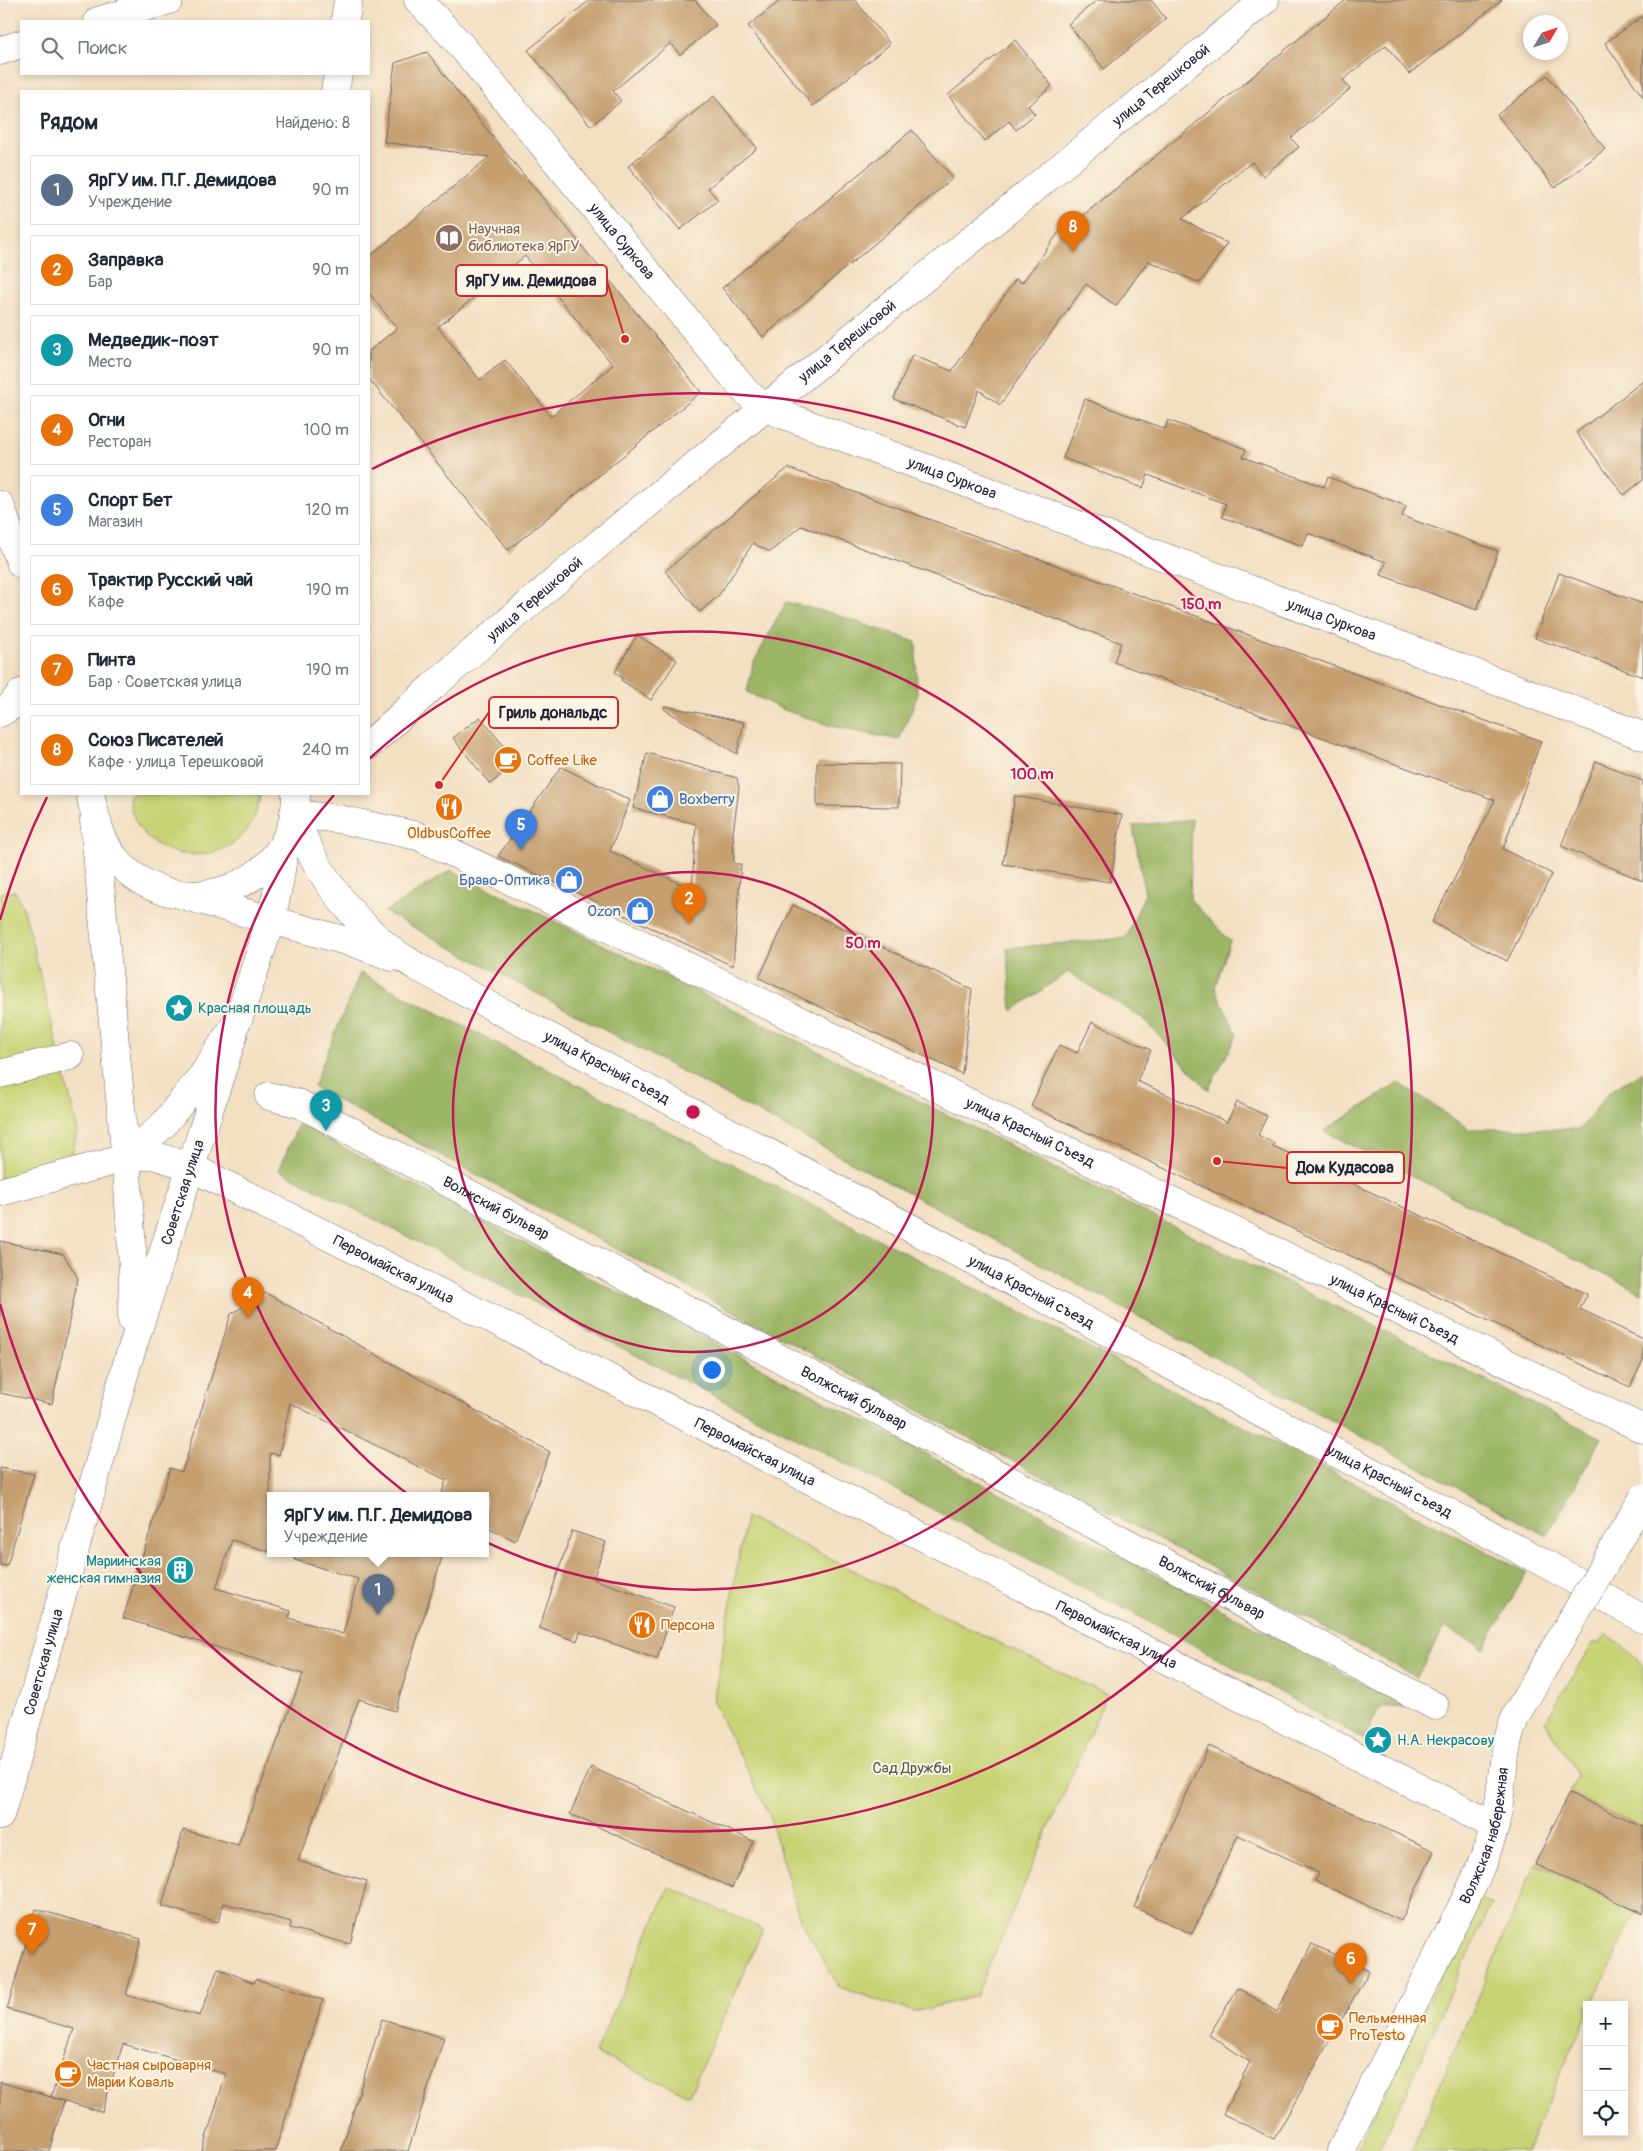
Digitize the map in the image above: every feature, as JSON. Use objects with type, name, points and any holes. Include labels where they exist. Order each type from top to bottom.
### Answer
[{"type":"street","points":[[101,20],[170,0]]},
{"type":"street","points":[[345,20],[348,0]]},
{"type":"street","name":"улица Суркова","points":[[418,0],[459,43],[746,392],[765,408],[1643,736]]},
{"type":"street","name":"улица Терешковой","points":[[370,744],[432,687],[601,542],[1265,0]]},
{"type":"street","points":[[0,51],[20,44]]},
{"type":"street","points":[[335,90],[338,75]]},
{"type":"street","points":[[0,505],[20,561]]},
{"type":"street","points":[[0,713],[10,707],[20,694]]},
{"type":"street","points":[[0,718],[20,715]]},
{"type":"street","points":[[181,894],[212,894],[242,884],[268,864],[292,815],[315,795]]},
{"type":"street","points":[[92,801],[103,840],[114,857],[127,871],[143,882],[161,890],[357,944],[417,967]]},
{"type":"street","points":[[92,801],[126,1158]]},
{"type":"street","points":[[126,1158],[163,1125],[202,1076],[238,1020],[271,920],[292,815]]},
{"type":"street","points":[[292,815],[315,862],[348,908],[386,946],[417,967]]},
{"type":"street","name":"улица Красный Съезд","points":[[292,815],[339,819],[418,836],[1643,1429]]},
{"type":"street","name":"улица Красный съезд","points":[[417,967],[1546,1564],[1643,1619]]},
{"type":"street","name":"Советская улица","points":[[0,1816],[127,1364],[238,1020]]},
{"type":"street","points":[[0,1074],[70,1056]]},
{"type":"street","name":"Волжский бульвар","points":[[269,1096],[300,1104],[1436,1706]]},
{"type":"street","name":"Первомайская улица","points":[[0,1192],[126,1158],[153,1155],[190,1167],[1495,1826]]},
{"type":"street","name":"Советская улица","points":[[126,1158],[134,1267],[132,1317],[127,1364]]},
{"type":"street","name":"Волжская набережная","points":[[1341,2151],[1475,1880],[1495,1826],[1508,1735],[1518,1710],[1643,1498]]},
{"type":"green space","points":[[786,602],[831,613],[916,642],[917,697],[899,740],[831,726],[784,710],[747,692],[753,664]]},
{"type":"green space","points":[[129,795],[260,795],[253,821],[237,840],[217,851],[193,855],[170,851],[150,839],[135,820]]},
{"type":"green space","points":[[1192,819],[1190,899],[1230,941],[1215,988],[1237,1035],[1208,1090],[1145,1020],[1068,972],[1012,1011],[1007,948],[1126,938],[1145,894],[1133,826]]},
{"type":"green space","points":[[451,870],[1602,1438],[1547,1536],[385,912]]},
{"type":"green space","points":[[15,891],[24,910],[78,1131],[68,1166],[0,1184],[0,893]]},
{"type":"green space","points":[[360,973],[1527,1572],[1484,1648],[1444,1627],[1417,1677],[313,1087]]},
{"type":"green space","points":[[1643,1071],[1642,1293],[1324,1131],[1399,1083],[1469,1129],[1580,1129],[1610,1091]]},
{"type":"green space","points":[[298,1124],[1407,1707],[1380,1708],[1364,1739],[1179,1637],[279,1170]]},
{"type":"green space","name":"Сад Дружбы","points":[[746,1517],[1017,1652],[1107,1694],[976,1996],[914,2012],[839,1987],[800,1919],[769,1814],[713,1702]]},
{"type":"green space","points":[[1605,1634],[1620,1644],[1643,1666],[1643,1827],[1569,1793],[1578,1776],[1545,1721],[1594,1642],[1599,1644]]},
{"type":"green space","points":[[1535,1864],[1636,1911],[1594,2001],[1583,2001],[1583,2024],[1526,2151],[1411,2151]]},
{"type":"green space","points":[[669,1887],[763,1929],[689,2095],[595,2053]]},
{"type":"green space","points":[[1478,1898],[1491,1904],[1379,2151],[1356,2151]]},
{"type":"building","points":[[590,0],[695,0],[716,25],[680,55],[671,43],[613,91],[621,101],[591,126],[528,50]]},
{"type":"building","points":[[781,0],[855,0],[890,44],[813,106],[748,26]]},
{"type":"building","points":[[1097,0],[1151,0],[1166,19],[1104,69],[1068,24]]},
{"type":"building","points":[[1346,0],[1502,0],[1409,74],[1386,45],[1343,80],[1350,89],[1291,138],[1299,147],[1263,176],[1252,162],[1182,219],[1227,243],[1200,283],[1148,261],[1116,306],[1086,284],[1000,405],[979,390],[965,427],[894,399],[912,355],[952,371],[1016,279],[1022,283],[1065,224],[1069,227]]},
{"type":"building","points":[[1643,16],[1643,97],[1605,43]]},
{"type":"building","points":[[1015,40],[1052,86],[1028,106],[1035,114],[1016,130],[1009,121],[985,141],[948,95]]},
{"type":"building","points":[[427,52],[479,120],[701,392],[508,550],[370,380],[370,350],[397,328],[370,294],[370,256],[489,157],[384,142],[395,63]],"holes":[[[525,256],[613,365],[551,416],[505,360],[480,380],[438,327]]]},
{"type":"building","points":[[1547,75],[1605,149],[1555,188],[1497,115]]},
{"type":"building","points":[[714,96],[757,148],[708,188],[718,200],[680,230],[628,166]]},
{"type":"building","points":[[912,130],[953,178],[763,337],[722,288]]},
{"type":"building","points":[[1643,381],[1643,480],[1624,495],[1576,433]]},
{"type":"building","points":[[1085,399],[1165,429],[1168,420],[1246,449],[1243,457],[1324,487],[1328,477],[1406,506],[1402,516],[1498,551],[1477,610],[1381,575],[1386,562],[1308,533],[1303,546],[1222,517],[1226,504],[1148,475],[1143,488],[1063,458]]},
{"type":"building","points":[[788,468],[1541,741],[1503,849],[1552,874],[1507,961],[1432,922],[1495,800],[1114,662],[1121,643],[801,526],[770,552],[753,543],[719,595],[700,612],[665,571]]},
{"type":"building","points":[[1559,573],[1643,604],[1643,677],[1535,638]]},
{"type":"building","points":[[637,635],[677,660],[651,700],[621,680],[622,678],[615,672]]},
{"type":"building","points":[[665,706],[744,722],[737,754],[664,709]]},
{"type":"building","points":[[480,717],[517,762],[490,784],[453,738]]},
{"type":"building","points":[[647,753],[737,778],[739,788],[733,833],[734,864],[741,864],[733,966],[498,856],[561,767],[630,800],[610,851],[692,889],[696,824],[633,808]]},
{"type":"building","points":[[1596,761],[1643,781],[1643,881],[1561,846]]},
{"type":"building","points":[[817,763],[900,764],[899,807],[817,806]]},
{"type":"building","points":[[1015,796],[1122,815],[1110,882],[1003,864]]},
{"type":"building","points":[[793,905],[972,989],[962,1074],[759,978]]},
{"type":"building","points":[[1092,1022],[1151,1050],[1137,1081],[1227,1122],[1237,1102],[1267,1116],[1258,1135],[1274,1143],[1273,1146],[1587,1294],[1580,1309],[1643,1339],[1643,1360],[1630,1387],[1031,1106],[1059,1045],[1077,1053]]},
{"type":"building","points":[[0,1241],[63,1254],[78,1278],[52,1404],[0,1393]]},
{"type":"building","points":[[266,1293],[550,1452],[515,1541],[489,1528],[489,1492],[442,1492],[446,1480],[290,1403],[279,1455],[270,1453],[270,1492],[267,1492],[267,1551],[232,1540],[216,1588],[291,1611],[289,1618],[343,1634],[358,1579],[295,1560],[296,1557],[442,1557],[395,1711],[359,1699],[298,1861],[367,1881],[350,1944],[290,1928],[291,1922],[223,1903],[218,1922],[162,1906],[183,1830],[238,1845],[303,1674],[123,1618],[170,1468],[182,1472],[231,1314]]},
{"type":"building","points":[[0,1468],[34,1474],[7,1566],[0,1565]]},
{"type":"building","points":[[572,1531],[606,1542],[593,1579],[674,1607],[657,1659],[580,1632],[577,1641],[539,1628]]},
{"type":"building","points":[[1209,1746],[1434,1851],[1401,1921],[1315,1881],[1319,1873],[1238,1835],[1192,1934],[1134,1907]]},
{"type":"building","points":[[591,1767],[753,1841],[732,1888],[570,1814]]},
{"type":"building","points":[[1569,1793],[1643,1827],[1643,1914],[1535,1864]]},
{"type":"building","points":[[36,1909],[141,1939],[126,1995],[200,2016],[218,1968],[254,1983],[256,1979],[323,2000],[275,2151],[202,2151],[226,2074],[123,2044],[102,2112],[51,2097],[74,2029],[7,2009]]},
{"type":"building","points":[[1312,1944],[1369,1971],[1274,2139],[1223,2114],[1250,2062],[1209,2035],[1238,1988],[1277,2012]]},
{"type":"building","points":[[382,2019],[444,2038],[408,2151],[341,2151]]},
{"type":"building","points":[[0,2082],[64,2101],[49,2151],[0,2151]]},
{"type":"place","name":"Научная библиотека ЯрГУ","points":[[449,238]]},
{"type":"place","name":"Союз Писателей","points":[[1073,252]]},
{"type":"place","name":"ЯрГУ им. Демидова","points":[[625,339]]},
{"type":"place","name":"Coffee Like","points":[[508,760]]},
{"type":"place","name":"Гриль дональдс","points":[[439,785]]},
{"type":"place","name":"Boxberry","points":[[660,799]]},
{"type":"place","name":"OldbusCoffee","points":[[449,807]]},
{"type":"place","name":"Спорт Бет","points":[[521,850]]},
{"type":"place","name":"Браво-Оптика","points":[[569,880]]},
{"type":"place","name":"Ozon","points":[[640,911]]},
{"type":"place","name":"Заправка","points":[[689,924]]},
{"type":"place","name":"Красная площадь","points":[[179,1008]]},
{"type":"place","name":"Медведик-поэт","points":[[326,1131]]},
{"type":"place","name":"Дом Кудасова","points":[[1217,1161]]},
{"type":"place","name":"Огни","points":[[248,1318]]},
{"type":"place","name":"Мариинская женская гимназия","points":[[180,1570]]},
{"type":"place","name":"ЯрГУ им. П.Г. Демидова","points":[[378,1615]]},
{"type":"place","name":"Персона","points":[[642,1625]]},
{"type":"place","name":"Н.А. Некрасову","points":[[1378,1740]]},
{"type":"place","name":"Пинта","points":[[32,1955]]},
{"type":"place","name":"Трактир Русский чай","points":[[1351,1984]]},
{"type":"place","name":"Пельменная ProTesto","points":[[1330,2027]]},
{"type":"place","name":"Частная сыроварня Марии Коваль","points":[[68,2074]]}]
